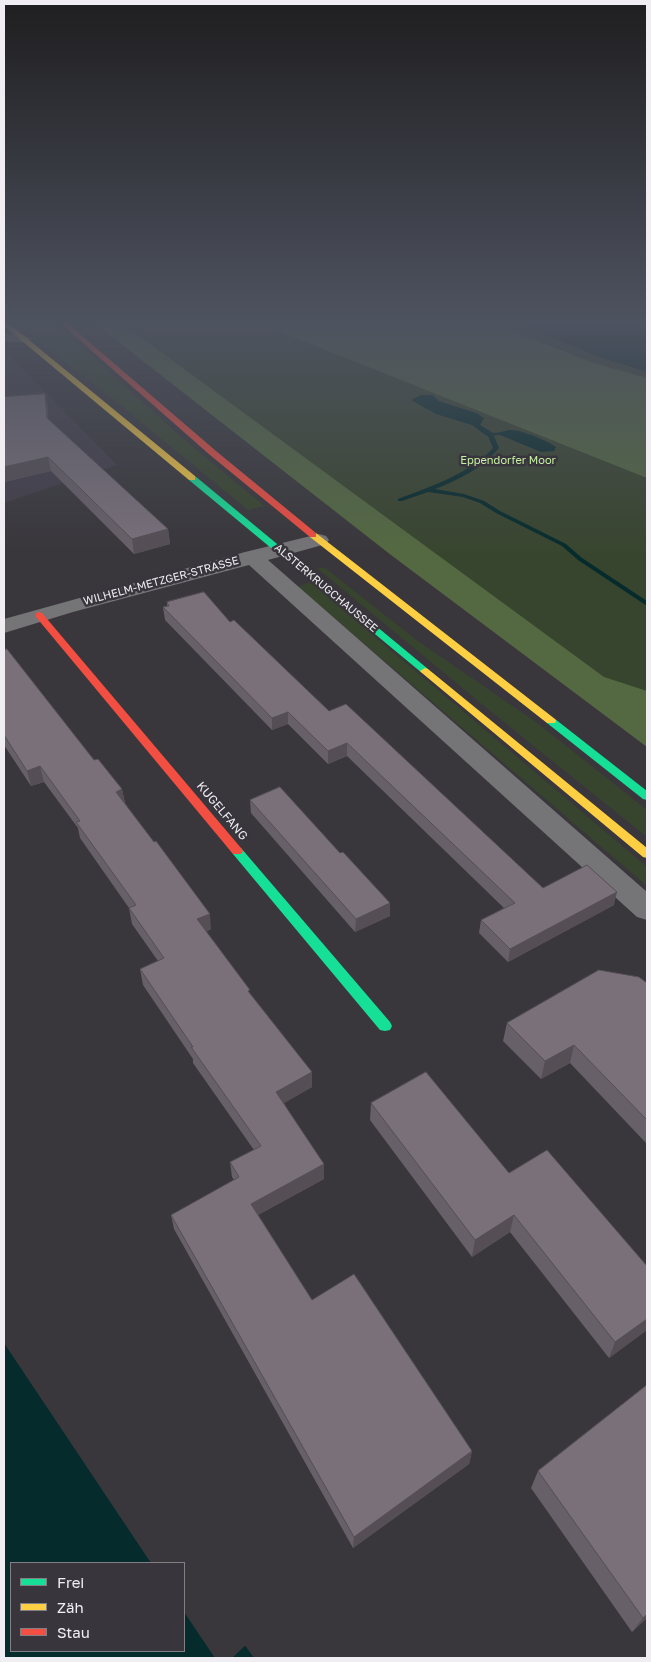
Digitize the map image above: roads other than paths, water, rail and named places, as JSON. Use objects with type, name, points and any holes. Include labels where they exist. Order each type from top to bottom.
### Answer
[{"type":"main road","name":"ALSTERKRUGCHAUSSEE","points":[[98,400],[647,854]]},
{"type":"main road","points":[[151,400],[319,540],[647,796]]},
{"type":"main road","name":"KUGELFANG","points":[[39,614],[385,1026]]},
{"type":"street","name":"WILHELM-METZGER-STRASSE","points":[[4,626],[39,614],[252,556],[319,540]]},
{"type":"street","name":"ALSTERKRUGCHAUSSEE","points":[[252,556],[647,909]]},
{"type":"water","points":[[411,400],[437,400],[476,413],[484,418],[480,425],[493,433],[509,430],[520,431],[556,447],[554,451],[541,452],[500,435],[487,436],[472,425],[436,414]]},
{"type":"water","points":[[4,1302],[32,1351],[185,1562],[10,1562],[10,1652],[185,1652],[185,1563],[254,1658],[4,1658]]},
{"type":"waterway","points":[[428,490],[464,474],[487,458],[496,448],[491,436]]},
{"type":"waterway","points":[[400,500],[428,490]]},
{"type":"waterway","points":[[428,490],[473,498],[490,506],[498,512],[564,545],[580,559],[647,604]]},
{"type":"park label","name":"Eppendorfer Moor","points":[[508,461]]}]
